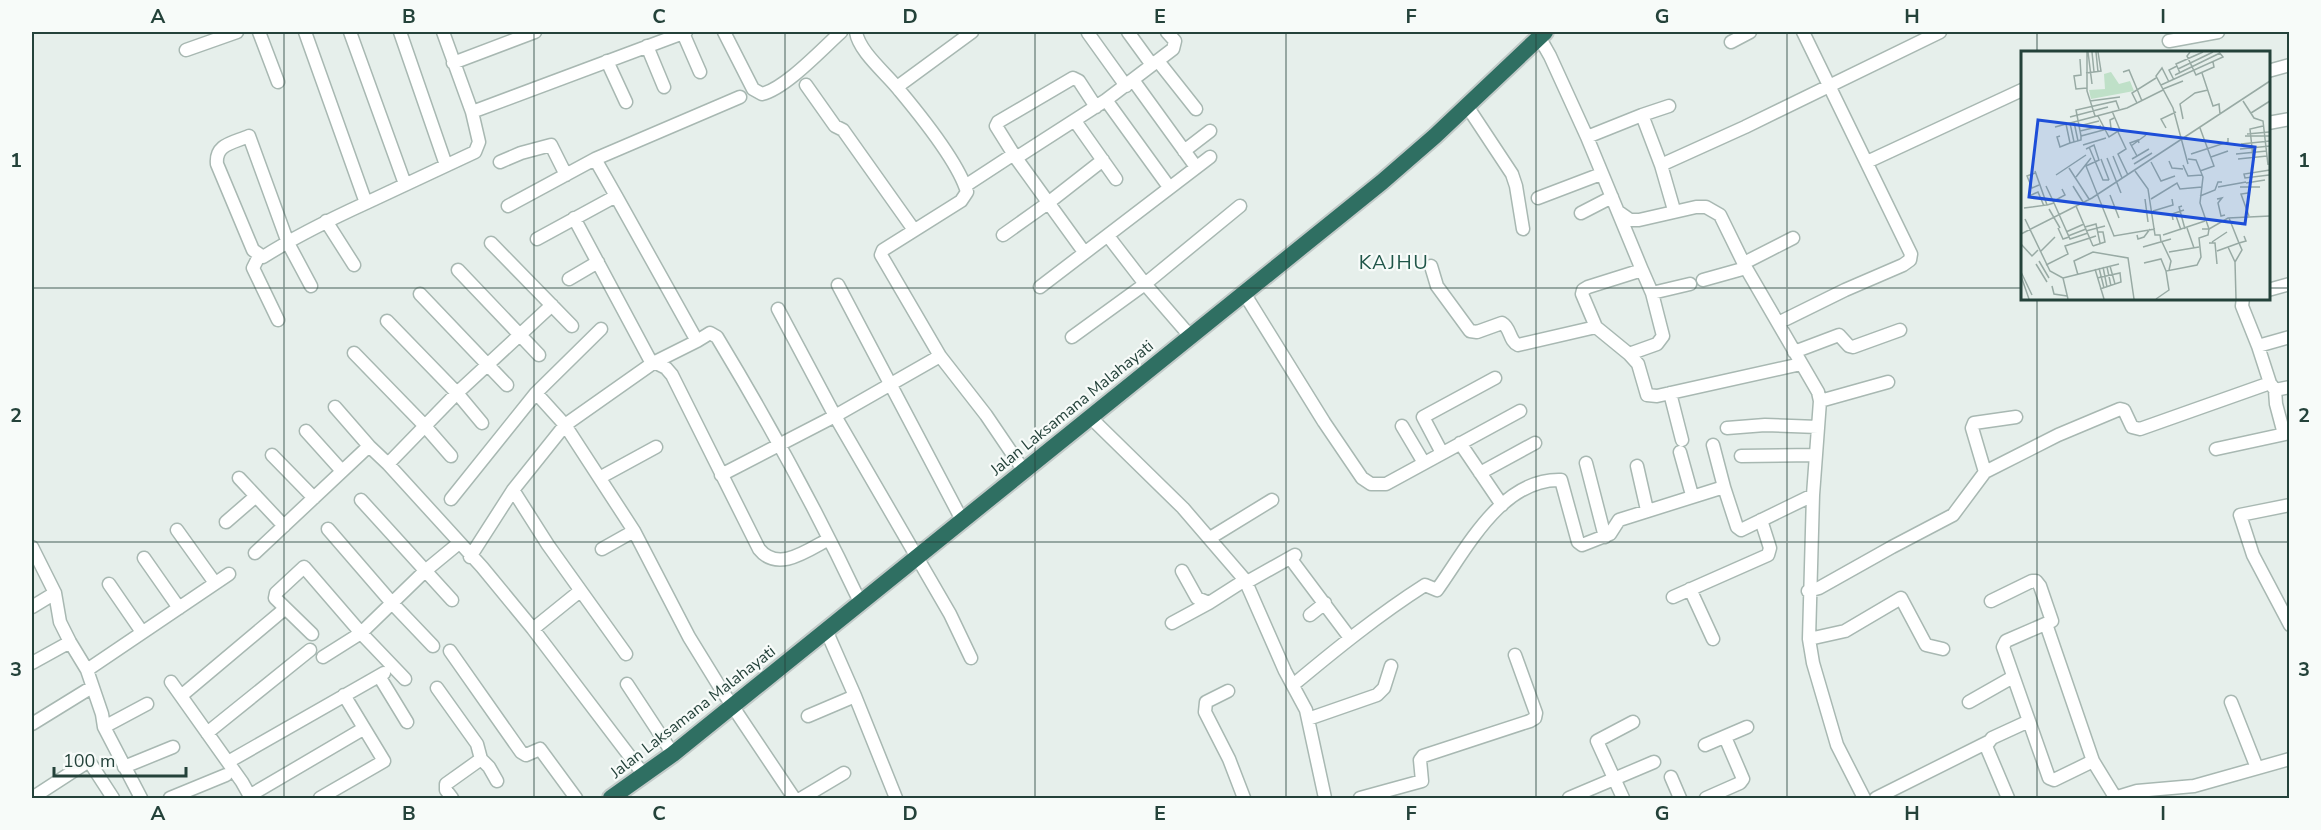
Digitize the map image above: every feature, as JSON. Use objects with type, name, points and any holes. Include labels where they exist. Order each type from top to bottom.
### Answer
[{"type":"highway","name":"Jalan Laksamana Malahayati","points":[[616,797],[733,706],[1393,173],[1467,106],[1540,33]]},
{"type":"street","points":[[186,50],[237,32]]},
{"type":"street","points":[[260,32],[278,82]]},
{"type":"street","points":[[305,32],[366,203]]},
{"type":"street","points":[[350,32],[405,184]]},
{"type":"street","points":[[400,32],[446,165]]},
{"type":"street","points":[[311,286],[288,243],[249,136],[219,150],[216,155],[217,164],[253,250],[263,257],[288,243],[326,221],[478,149],[479,142],[472,112],[443,32]]},
{"type":"street","points":[[453,63],[535,32]]},
{"type":"street","points":[[472,112],[684,32],[700,72]]},
{"type":"street","points":[[724,32],[753,89],[762,94],[786,81],[841,32]]},
{"type":"street","points":[[897,87],[971,32]]},
{"type":"street","points":[[1128,32],[1196,109]]},
{"type":"street","points":[[965,186],[1075,121],[1129,83],[1175,46],[1175,41],[1167,32]]},
{"type":"street","points":[[1731,42],[1750,32]]},
{"type":"street","points":[[1778,323],[1903,265],[1910,260],[1911,254],[1803,32]]},
{"type":"street","points":[[1660,165],[1745,127],[1940,32]]},
{"type":"street","points":[[2169,41],[2218,32]]},
{"type":"street","points":[[1088,33],[1196,167]]},
{"type":"street","points":[[1540,33],[1620,213],[1652,293],[1663,332],[1662,340],[1657,344],[1629,354]]},
{"type":"street","points":[[856,35],[861,46],[897,87],[937,139],[967,192],[961,201],[883,250],[881,255],[940,356],[1024,471]]},
{"type":"street","points":[[646,46],[664,87]]},
{"type":"street","points":[[607,61],[626,102]]},
{"type":"street","points":[[2270,70],[2289,65]]},
{"type":"street","points":[[1084,252],[1015,156],[997,128],[997,123],[1070,79],[1076,78],[1101,104],[1169,188]]},
{"type":"street","points":[[809,83],[842,123],[843,130],[914,230]]},
{"type":"street","points":[[1868,162],[2021,90]]},
{"type":"street","points":[[508,206],[595,159],[740,97]]},
{"type":"street","points":[[1467,106],[1512,174],[1523,229]]},
{"type":"street","points":[[1587,138],[1669,106]]},
{"type":"street","points":[[1642,115],[1674,210]]},
{"type":"street","points":[[2270,123],[2289,119]]},
{"type":"street","points":[[1075,121],[1116,179]]},
{"type":"street","points":[[1185,151],[1210,131]]},
{"type":"street","points":[[500,162],[521,153],[551,145],[566,175]]},
{"type":"street","points":[[1040,287],[1210,157]]},
{"type":"street","points":[[595,159],[697,341]]},
{"type":"street","points":[[1003,235],[1048,204],[1103,160]]},
{"type":"street","points":[[1538,198],[1601,174]]},
{"type":"street","points":[[537,239],[616,196]]},
{"type":"street","points":[[1581,213],[1612,197]]},
{"type":"street","points":[[1072,338],[1145,284],[1240,206]]},
{"type":"street","points":[[1620,213],[1630,220],[1639,220],[1653,218],[1674,210],[1696,207],[1715,210],[1720,215],[1794,352],[1813,381],[1820,401],[1808,591],[1809,639],[1813,663],[1837,745],[1864,798]]},
{"type":"street","points":[[574,218],[653,363],[666,368],[672,375],[759,549],[770,559],[786,560],[829,539]]},
{"type":"street","points":[[326,221],[354,266]]},
{"type":"street","points":[[1108,236],[1145,284],[1190,336]]},
{"type":"street","points":[[1652,293],[1696,282],[1745,265],[1792,238]]},
{"type":"street","points":[[491,243],[572,326]]},
{"type":"street","points":[[259,256],[253,268],[278,320]]},
{"type":"street","points":[[569,279],[598,262]]},
{"type":"street","points":[[1431,266],[1437,286],[1470,331],[1477,332],[1502,323],[1518,345],[1596,327]]},
{"type":"street","points":[[458,270],[539,356]]},
{"type":"street","points":[[1642,270],[1583,290],[1582,294],[1596,327],[1638,364],[1647,395],[1650,397],[1801,364]]},
{"type":"street","points":[[2270,289],[2289,284]]},
{"type":"street","points":[[838,285],[962,520]]},
{"type":"street","points":[[1244,293],[1324,422],[1362,478],[1371,484],[1382,485],[1520,411]]},
{"type":"street","points":[[420,294],[507,385]]},
{"type":"street","points":[[2216,449],[2287,433],[2276,404],[2273,386],[2242,306],[2243,300]]},
{"type":"street","points":[[388,464],[457,393],[552,305]]},
{"type":"street","points":[[778,309],[835,416],[950,614],[971,658]]},
{"type":"street","points":[[387,321],[457,393],[482,423]]},
{"type":"street","points":[[451,499],[536,393],[601,329]]},
{"type":"street","points":[[1794,352],[1839,335],[1849,346],[1853,347],[1900,330]]},
{"type":"street","points":[[470,556],[513,490],[565,425],[653,363],[710,333],[717,337],[780,444],[860,602]]},
{"type":"street","points":[[2258,346],[2289,337]]},
{"type":"street","points":[[354,353],[451,456]]},
{"type":"street","points":[[721,475],[835,416],[940,356]]},
{"type":"street","points":[[1442,453],[1423,417],[1495,378]]},
{"type":"street","points":[[1820,401],[1888,382]]},
{"type":"street","points":[[1808,591],[1819,588],[1957,511],[1985,472],[2058,435],[2120,410],[2124,410],[2133,427],[2140,429],[2273,386],[2289,387]]},
{"type":"street","points":[[536,393],[565,425],[601,477],[634,531],[689,637],[794,798]]},
{"type":"street","points":[[1670,393],[1692,495]]},
{"type":"street","points":[[335,407],[459,543],[533,629],[644,775]]},
{"type":"street","points":[[1090,417],[1183,507],[1246,581],[1308,719],[1325,798]]},
{"type":"street","points":[[1985,472],[1972,424],[2016,417]]},
{"type":"street","points":[[1727,428],[1764,425],[1818,427]]},
{"type":"street","points":[[1402,426],[1424,463]]},
{"type":"street","points":[[306,431],[342,471]]},
{"type":"street","points":[[1460,443],[1502,505]]},
{"type":"street","points":[[1480,473],[1535,443]]},
{"type":"street","points":[[1713,445],[1738,529],[1744,529],[1813,495]]},
{"type":"street","points":[[255,553],[369,446]]},
{"type":"street","points":[[601,477],[656,447]]},
{"type":"street","points":[[272,454],[314,498]]},
{"type":"street","points":[[1741,456],[1815,455]]},
{"type":"street","points":[[1586,463],[1605,537]]},
{"type":"street","points":[[1637,466],[1647,510]]},
{"type":"street","points":[[239,478],[284,526]]},
{"type":"street","points":[[1293,685],[1350,638],[1425,585],[1437,590],[1480,529],[1502,505],[1523,490],[1543,481],[1562,480],[1580,544],[1585,545],[1610,534],[1619,520],[1692,495],[1724,487]]},
{"type":"street","points":[[513,490],[580,591],[626,654]]},
{"type":"street","points":[[226,522],[256,496]]},
{"type":"street","points":[[360,500],[452,600]]},
{"type":"street","points":[[1210,538],[1272,500]]},
{"type":"street","points":[[2289,505],[2240,515],[2253,555],[2289,625]]},
{"type":"street","points":[[1672,597],[1768,555],[1770,548],[1761,520]]},
{"type":"street","points":[[328,529],[433,646]]},
{"type":"street","points":[[177,530],[215,583]]},
{"type":"street","points":[[602,549],[634,531]]},
{"type":"street","points":[[323,657],[361,633],[425,571],[459,543]]},
{"type":"street","points":[[32,547],[34,560],[55,593],[60,622],[87,670],[103,721],[141,798]]},
{"type":"street","points":[[1172,623],[1293,556],[1350,638]]},
{"type":"street","points":[[144,558],[178,608]]},
{"type":"street","points":[[312,634],[275,598],[276,593],[304,567],[361,633],[405,679]]},
{"type":"street","points":[[1182,571],[1197,598],[1209,603]]},
{"type":"street","points":[[87,670],[229,574]]},
{"type":"street","points":[[1991,601],[2032,581],[2036,581],[2040,586],[2052,619],[2046,624],[2006,641],[2003,645],[2049,778],[2057,779],[2092,761]]},
{"type":"street","points":[[109,584],[142,632]]},
{"type":"street","points":[[1690,589],[1713,639]]},
{"type":"street","points":[[533,629],[580,591]]},
{"type":"street","points":[[32,608],[55,593]]},
{"type":"street","points":[[1809,639],[1845,631],[1901,598],[1926,645],[1943,649]]},
{"type":"street","points":[[1310,615],[1324,603]]},
{"type":"street","points":[[182,696],[280,612]]},
{"type":"street","points":[[2046,624],[2092,761],[2115,798],[2194,786],[2289,760]]},
{"type":"street","points":[[826,630],[896,798]]},
{"type":"street","points":[[32,663],[70,642]]},
{"type":"street","points":[[207,733],[310,650]]},
{"type":"street","points":[[450,651],[521,752],[526,754],[540,749],[576,798]]},
{"type":"street","points":[[1360,798],[1422,781],[1420,760],[1423,756],[1535,718],[1536,713],[1515,655]]},
{"type":"street","points":[[1308,719],[1377,695],[1384,688],[1391,666]]},
{"type":"street","points":[[228,762],[381,674],[407,722]]},
{"type":"street","points":[[1969,702],[2013,677]]},
{"type":"street","points":[[171,682],[250,797],[363,729]]},
{"type":"street","points":[[627,684],[673,754]]},
{"type":"street","points":[[32,724],[92,687]]},
{"type":"street","points":[[437,688],[477,744],[481,759],[489,767],[496,781]]},
{"type":"street","points":[[1228,691],[1206,702],[1205,712],[1229,759],[1244,798]]},
{"type":"street","points":[[320,798],[384,761],[344,695]]},
{"type":"street","points":[[808,716],[855,696]]},
{"type":"street","points":[[2231,702],[2257,768]]},
{"type":"street","points":[[103,721],[147,704]]},
{"type":"street","points":[[1876,798],[2029,721]]},
{"type":"street","points":[[1623,798],[1597,740],[1633,722]]},
{"type":"street","points":[[1705,746],[1748,727]]},
{"type":"street","points":[[1706,798],[1740,783],[1743,779],[1725,737]]},
{"type":"street","points":[[1988,742],[1987,752],[2008,798]]},
{"type":"street","points":[[124,766],[173,747]]},
{"type":"street","points":[[452,798],[446,790],[446,784],[481,759]]},
{"type":"street","points":[[32,798],[89,761],[113,798]]},
{"type":"street","points":[[1569,798],[1654,762]]},
{"type":"street","points":[[802,798],[844,773]]},
{"type":"street","points":[[171,798],[226,775]]},
{"type":"street","points":[[1671,777],[1680,798]]},
{"type":"district","name":"KAJHU","points":[[1394,262]]}]
